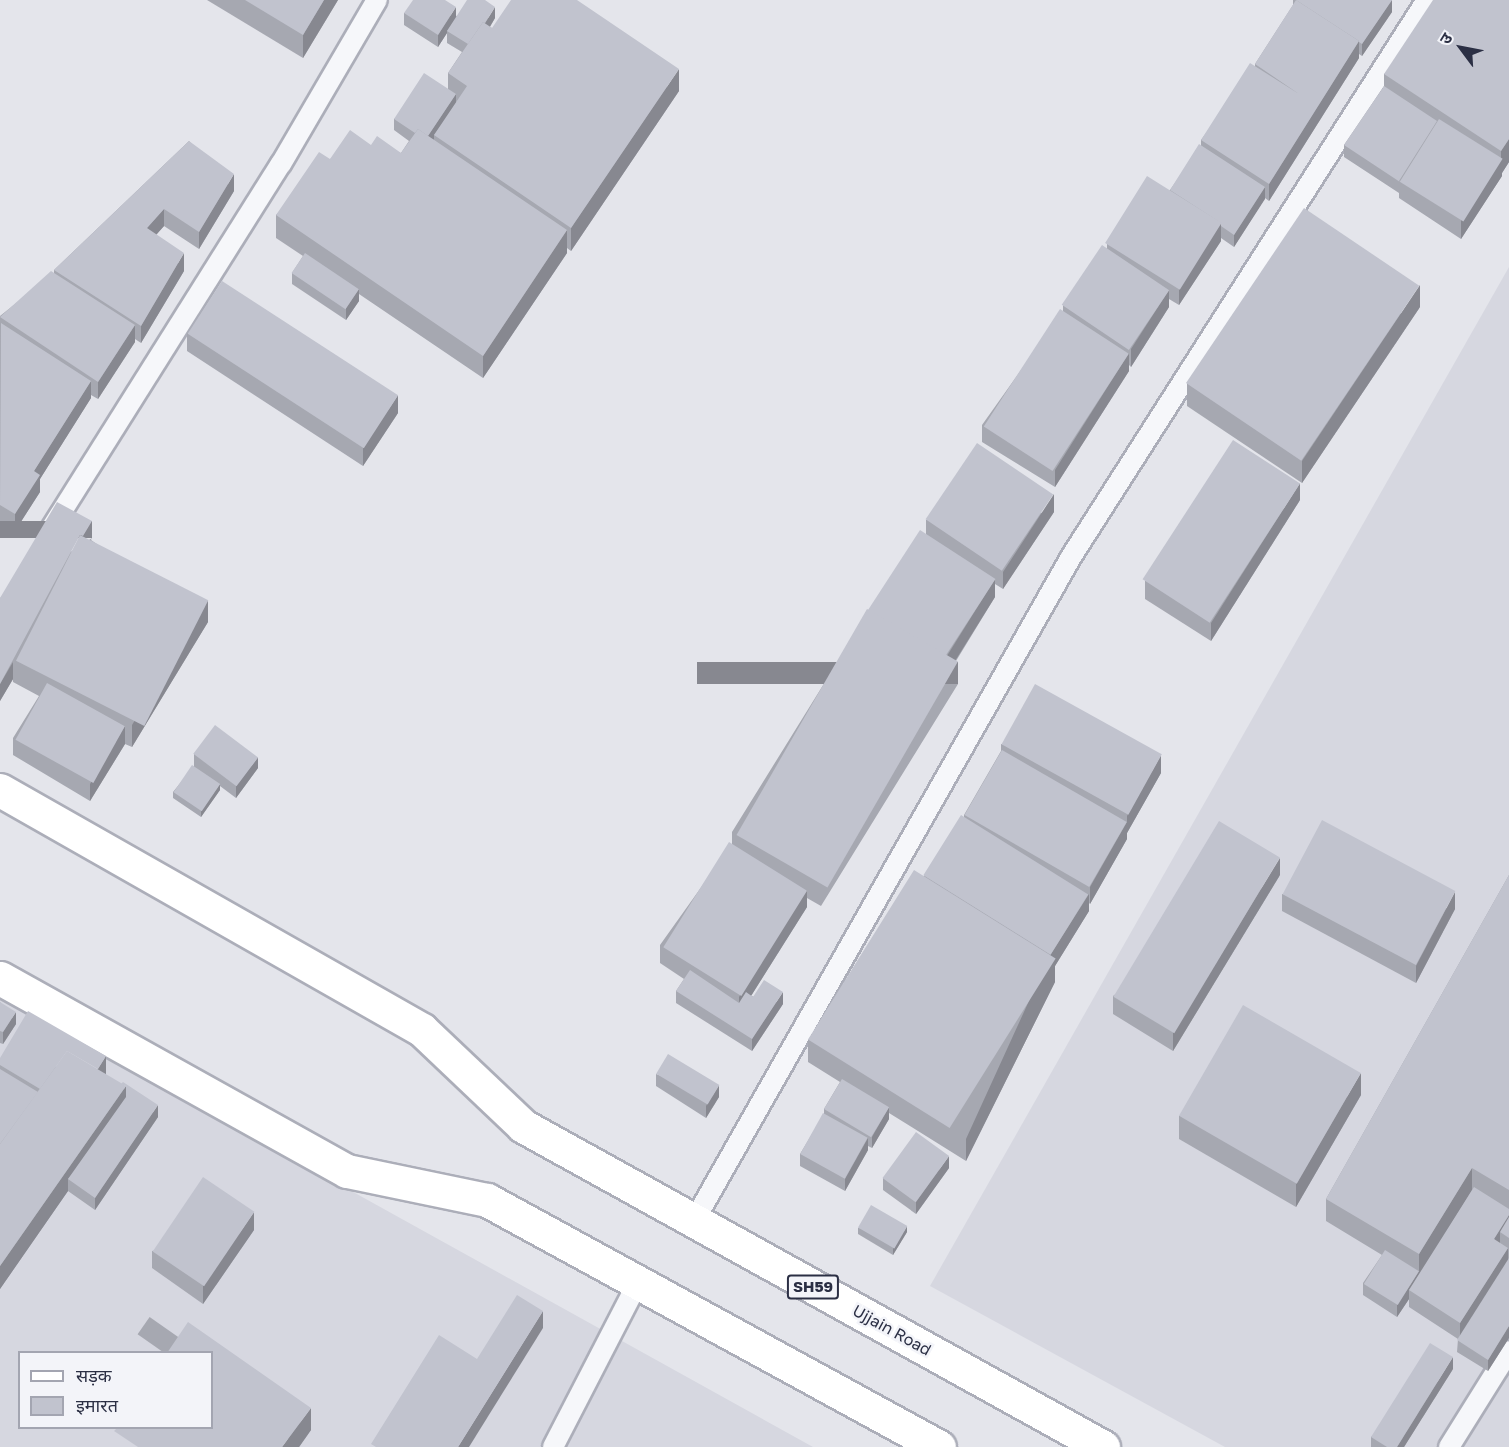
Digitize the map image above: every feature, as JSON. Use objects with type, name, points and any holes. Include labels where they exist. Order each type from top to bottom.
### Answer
[{"type":"main road","name":"Ujjain Road","points":[[0,790],[422,1030],[523,1126],[1104,1447]]},
{"type":"main road","points":[[0,978],[347,1171],[487,1200],[939,1447]]},
{"type":"lane","points":[[45,540],[281,164],[377,0]]},
{"type":"lane","points":[[694,1221],[1071,557],[1427,0]]},
{"type":"lane","points":[[553,1447],[637,1284]]},
{"type":"lane","points":[[1449,1447],[1509,1351]]},
{"type":"shaded area","points":[[1509,267],[1509,1447],[1225,1447],[930,1286]]},
{"type":"shaded area","points":[[0,996],[813,1447],[0,1447]]},
{"type":"building","points":[[245,0],[324,0],[303,35]]},
{"type":"building","points":[[413,0],[445,0],[456,7],[438,35],[404,13]]},
{"type":"building","points":[[467,0],[485,0],[495,7],[468,44],[447,31]]},
{"type":"building","points":[[511,0],[577,0],[679,69],[571,228],[434,135],[467,86],[448,73],[483,22],[492,28]]},
{"type":"building","points":[[1296,0],[1359,41],[1269,184],[1201,140],[1250,63],[1299,94],[1255,64]]},
{"type":"building","points":[[1296,0],[1392,0],[1362,44]]},
{"type":"building","points":[[1433,0],[1509,0],[1509,139],[1501,151],[1384,74]]},
{"type":"building","points":[[424,73],[456,94],[428,136],[418,129],[415,133],[394,119]]},
{"type":"building","points":[[1384,86],[1437,121],[1400,182],[1344,145]]},
{"type":"building","points":[[1439,119],[1503,159],[1463,221],[1400,182]]},
{"type":"building","points":[[418,129],[567,230],[483,356],[276,215],[319,152],[330,159],[350,130],[371,145],[377,136],[401,153]]},
{"type":"building","points":[[189,141],[234,174],[199,232],[164,209],[147,228],[184,253],[141,326],[54,270]]},
{"type":"building","points":[[1199,144],[1265,187],[1234,235],[1221,226],[1221,223],[1170,190]]},
{"type":"building","points":[[1147,176],[1222,223],[1180,290],[1105,243]]},
{"type":"building","points":[[1304,208],[1419,286],[1301,461],[1186,383]]},
{"type":"building","points":[[1102,245],[1169,290],[1129,350],[1062,305]]},
{"type":"building","points":[[305,253],[359,289],[345,309],[292,273]]},
{"type":"building","points":[[51,271],[135,325],[98,382],[0,317]]},
{"type":"building","points":[[222,281],[398,395],[364,448],[188,334]]},
{"type":"building","points":[[1060,309],[1129,354],[1053,471],[984,426]]},
{"type":"building","points":[[1,323],[91,381],[34,471],[40,475],[15,514],[0,505]]},
{"type":"building","points":[[1233,440],[1300,484],[1210,623],[1143,579]]},
{"type":"building","points":[[977,443],[1053,494],[1002,571],[926,519]]},
{"type":"building","points":[[57,502],[92,521],[83,536],[80,535],[0,684],[0,598]]},
{"type":"building","points":[[920,530],[995,579],[943,660],[868,611]]},
{"type":"building","points":[[80,535],[208,600],[144,726],[16,661]]},
{"type":"building","points":[[867,609],[958,662],[827,888],[736,835]]},
{"type":"building","points":[[47,683],[125,726],[93,783],[15,740]]},
{"type":"building","points":[[1035,684],[1162,754],[1128,815],[1002,744]]},
{"type":"building","points":[[215,725],[258,757],[236,786],[193,754]]},
{"type":"building","points":[[1002,750],[1127,822],[1089,887],[964,815]]},
{"type":"building","points":[[192,765],[220,784],[202,811],[174,792]]},
{"type":"building","points":[[961,815],[1088,894],[1051,955],[923,875]]},
{"type":"building","points":[[1322,820],[1455,891],[1416,965],[1283,894]]},
{"type":"building","points":[[1219,821],[1280,858],[1174,1033],[1113,997]]},
{"type":"building","points":[[729,842],[807,891],[741,996],[663,947]]},
{"type":"building","points":[[914,870],[1056,958],[950,1128],[808,1040]]},
{"type":"building","points":[[1509,875],[1509,1190],[1472,1168],[1419,1254],[1326,1199]]},
{"type":"building","points":[[690,970],[739,1003],[746,992],[753,997],[764,980],[783,992],[752,1039],[676,991]]},
{"type":"building","points":[[0,1002],[16,1012],[3,1032],[0,1031]]},
{"type":"building","points":[[1243,1005],[1361,1073],[1297,1184],[1179,1116]]},
{"type":"building","points":[[28,1011],[106,1056],[98,1069],[67,1051],[40,1089],[0,1065],[0,1058]]},
{"type":"building","points":[[67,1051],[126,1086],[0,1266],[0,1144]]},
{"type":"building","points":[[668,1054],[719,1085],[708,1105],[656,1074]]},
{"type":"building","points":[[0,1069],[38,1092],[0,1144]]},
{"type":"building","points":[[842,1079],[889,1107],[871,1137],[824,1109]]},
{"type":"building","points":[[123,1082],[158,1105],[95,1198],[68,1179],[126,1097],[126,1086],[121,1084]]},
{"type":"building","points":[[823,1113],[868,1138],[845,1179],[800,1154]]},
{"type":"building","points":[[916,1132],[949,1156],[916,1202],[882,1178]]},
{"type":"building","points":[[203,1177],[254,1212],[204,1286],[153,1252]]},
{"type":"building","points":[[1474,1187],[1509,1209],[1509,1215],[1494,1239],[1508,1248],[1460,1323],[1409,1290]]},
{"type":"building","points":[[871,1205],[907,1226],[894,1249],[858,1228]]},
{"type":"building","points":[[1509,1217],[1509,1238],[1500,1232]]},
{"type":"building","points":[[1385,1250],[1419,1271],[1398,1305],[1364,1284]]},
{"type":"building","points":[[1509,1258],[1509,1326],[1488,1360],[1457,1340]]},
{"type":"building","points":[[517,1295],[543,1311],[458,1447],[376,1447],[371,1444],[439,1335],[477,1359]]},
{"type":"building","points":[[188,1322],[311,1408],[282,1447],[138,1447],[114,1431],[116,1429],[213,1429],[213,1351],[168,1351]]},
{"type":"building","points":[[1430,1343],[1453,1357],[1397,1447],[1387,1447],[1371,1437]]}]
